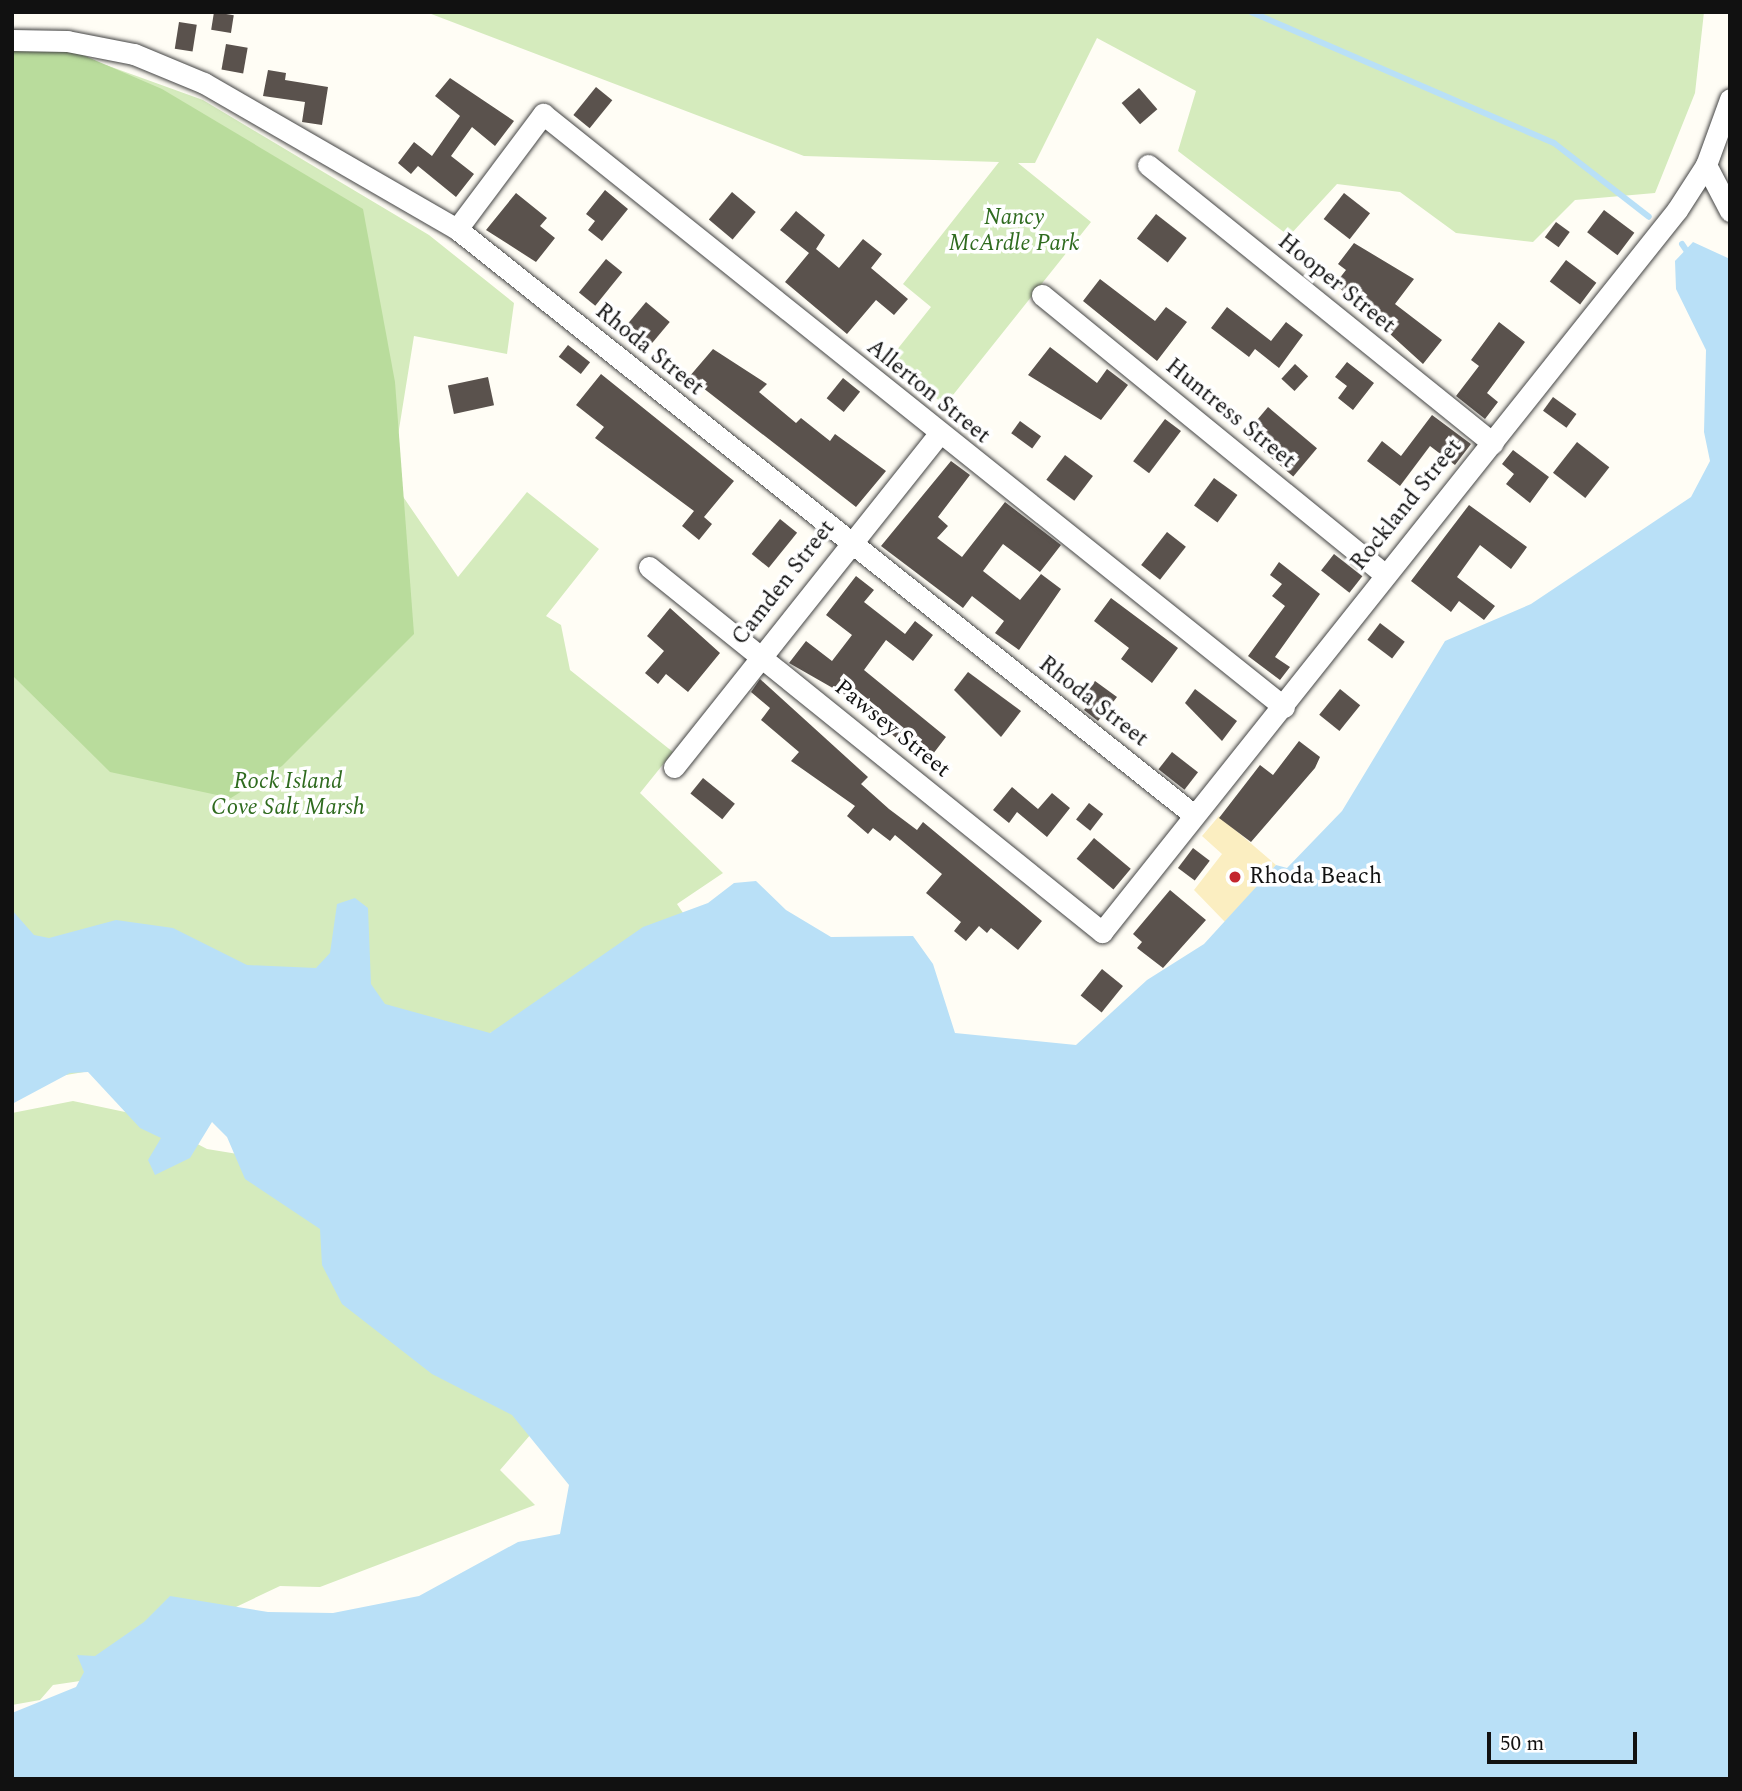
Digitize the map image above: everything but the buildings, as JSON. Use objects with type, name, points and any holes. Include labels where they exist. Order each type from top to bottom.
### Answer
[{"type":"street","name":"Rhoda Street","points":[[12,40],[67,41],[134,54],[204,83],[457,229],[1194,815]]},
{"type":"street","name":"Rockland Street","points":[[1102,932],[1284,707],[1384,574],[1493,443],[1677,211],[1706,165],[1730,99]]},
{"type":"street","name":"Allerton Street","points":[[457,229],[542,114],[939,434],[1284,707]]},
{"type":"street","name":"Hooper Street","points":[[1148,165],[1493,443]]},
{"type":"street","points":[[1706,165],[1730,211]]},
{"type":"street","name":"Huntress Street","points":[[1042,295],[1384,574]]},
{"type":"street","name":"Camden Street","points":[[674,767],[849,543],[939,434]]},
{"type":"street","name":"Pawsey Street","points":[[649,567],[1102,932]]},
{"type":"green space","name":"Nancy McArdle Park","points":[[426,12],[1704,12],[1695,93],[1655,193],[1575,200],[1533,242],[1456,233],[1400,192],[1337,184],[1289,236],[1178,151],[1196,91],[1097,38],[1035,163],[1018,163],[1091,222],[945,405],[888,361],[931,307],[903,284],[999,162],[804,156]]},
{"type":"green space","points":[[62,46],[162,89],[363,209],[395,382],[414,634],[282,766],[231,798],[110,772],[12,675],[12,47]]},
{"type":"green space","name":"Rock Island Cove Salt Marsh","points":[[12,53],[106,65],[203,100],[429,235],[514,303],[507,354],[414,336],[391,479],[458,577],[527,492],[599,549],[546,616],[561,625],[570,670],[673,752],[640,793],[723,873],[677,904],[710,953],[490,1033],[120,1066],[12,1084]]},
{"type":"green space","points":[[73,1101],[144,1116],[207,1149],[281,1161],[531,1434],[500,1470],[535,1505],[320,1587],[280,1586],[80,1681],[53,1685],[40,1700],[12,1705],[12,1113]]},
{"type":"sand","name":"Rhoda Beach","points":[[1219,816],[1276,865],[1225,922],[1194,890],[1222,854],[1202,836]]},
{"type":"water","points":[[1693,242],[1730,259],[1730,1779],[12,1779],[12,1713],[76,1687],[84,1672],[77,1655],[95,1656],[144,1622],[170,1596],[268,1612],[333,1613],[419,1596],[518,1542],[560,1534],[569,1485],[512,1415],[432,1374],[342,1304],[322,1265],[320,1229],[245,1179],[227,1137],[212,1122],[190,1158],[155,1175],[148,1160],[161,1138],[140,1128],[88,1072],[70,1073],[12,1104],[12,910],[34,935],[49,938],[116,920],[173,928],[247,965],[316,968],[330,953],[337,904],[355,898],[368,908],[371,984],[385,1004],[490,1033],[643,927],[708,903],[734,883],[756,881],[786,910],[831,937],[913,936],[933,964],[955,1033],[1076,1045],[1147,980],[1204,944],[1276,865],[1287,868],[1342,811],[1445,641],[1531,604],[1691,497],[1710,461],[1704,432],[1706,350],[1676,289],[1675,261]]},
{"type":"waterway","points":[[1251,12],[1554,143],[1649,217]]},
{"type":"waterway","points":[[1682,244],[1690,256]]},
{"type":"place","name":"Rhoda Beach","points":[[1235,877]]}]
